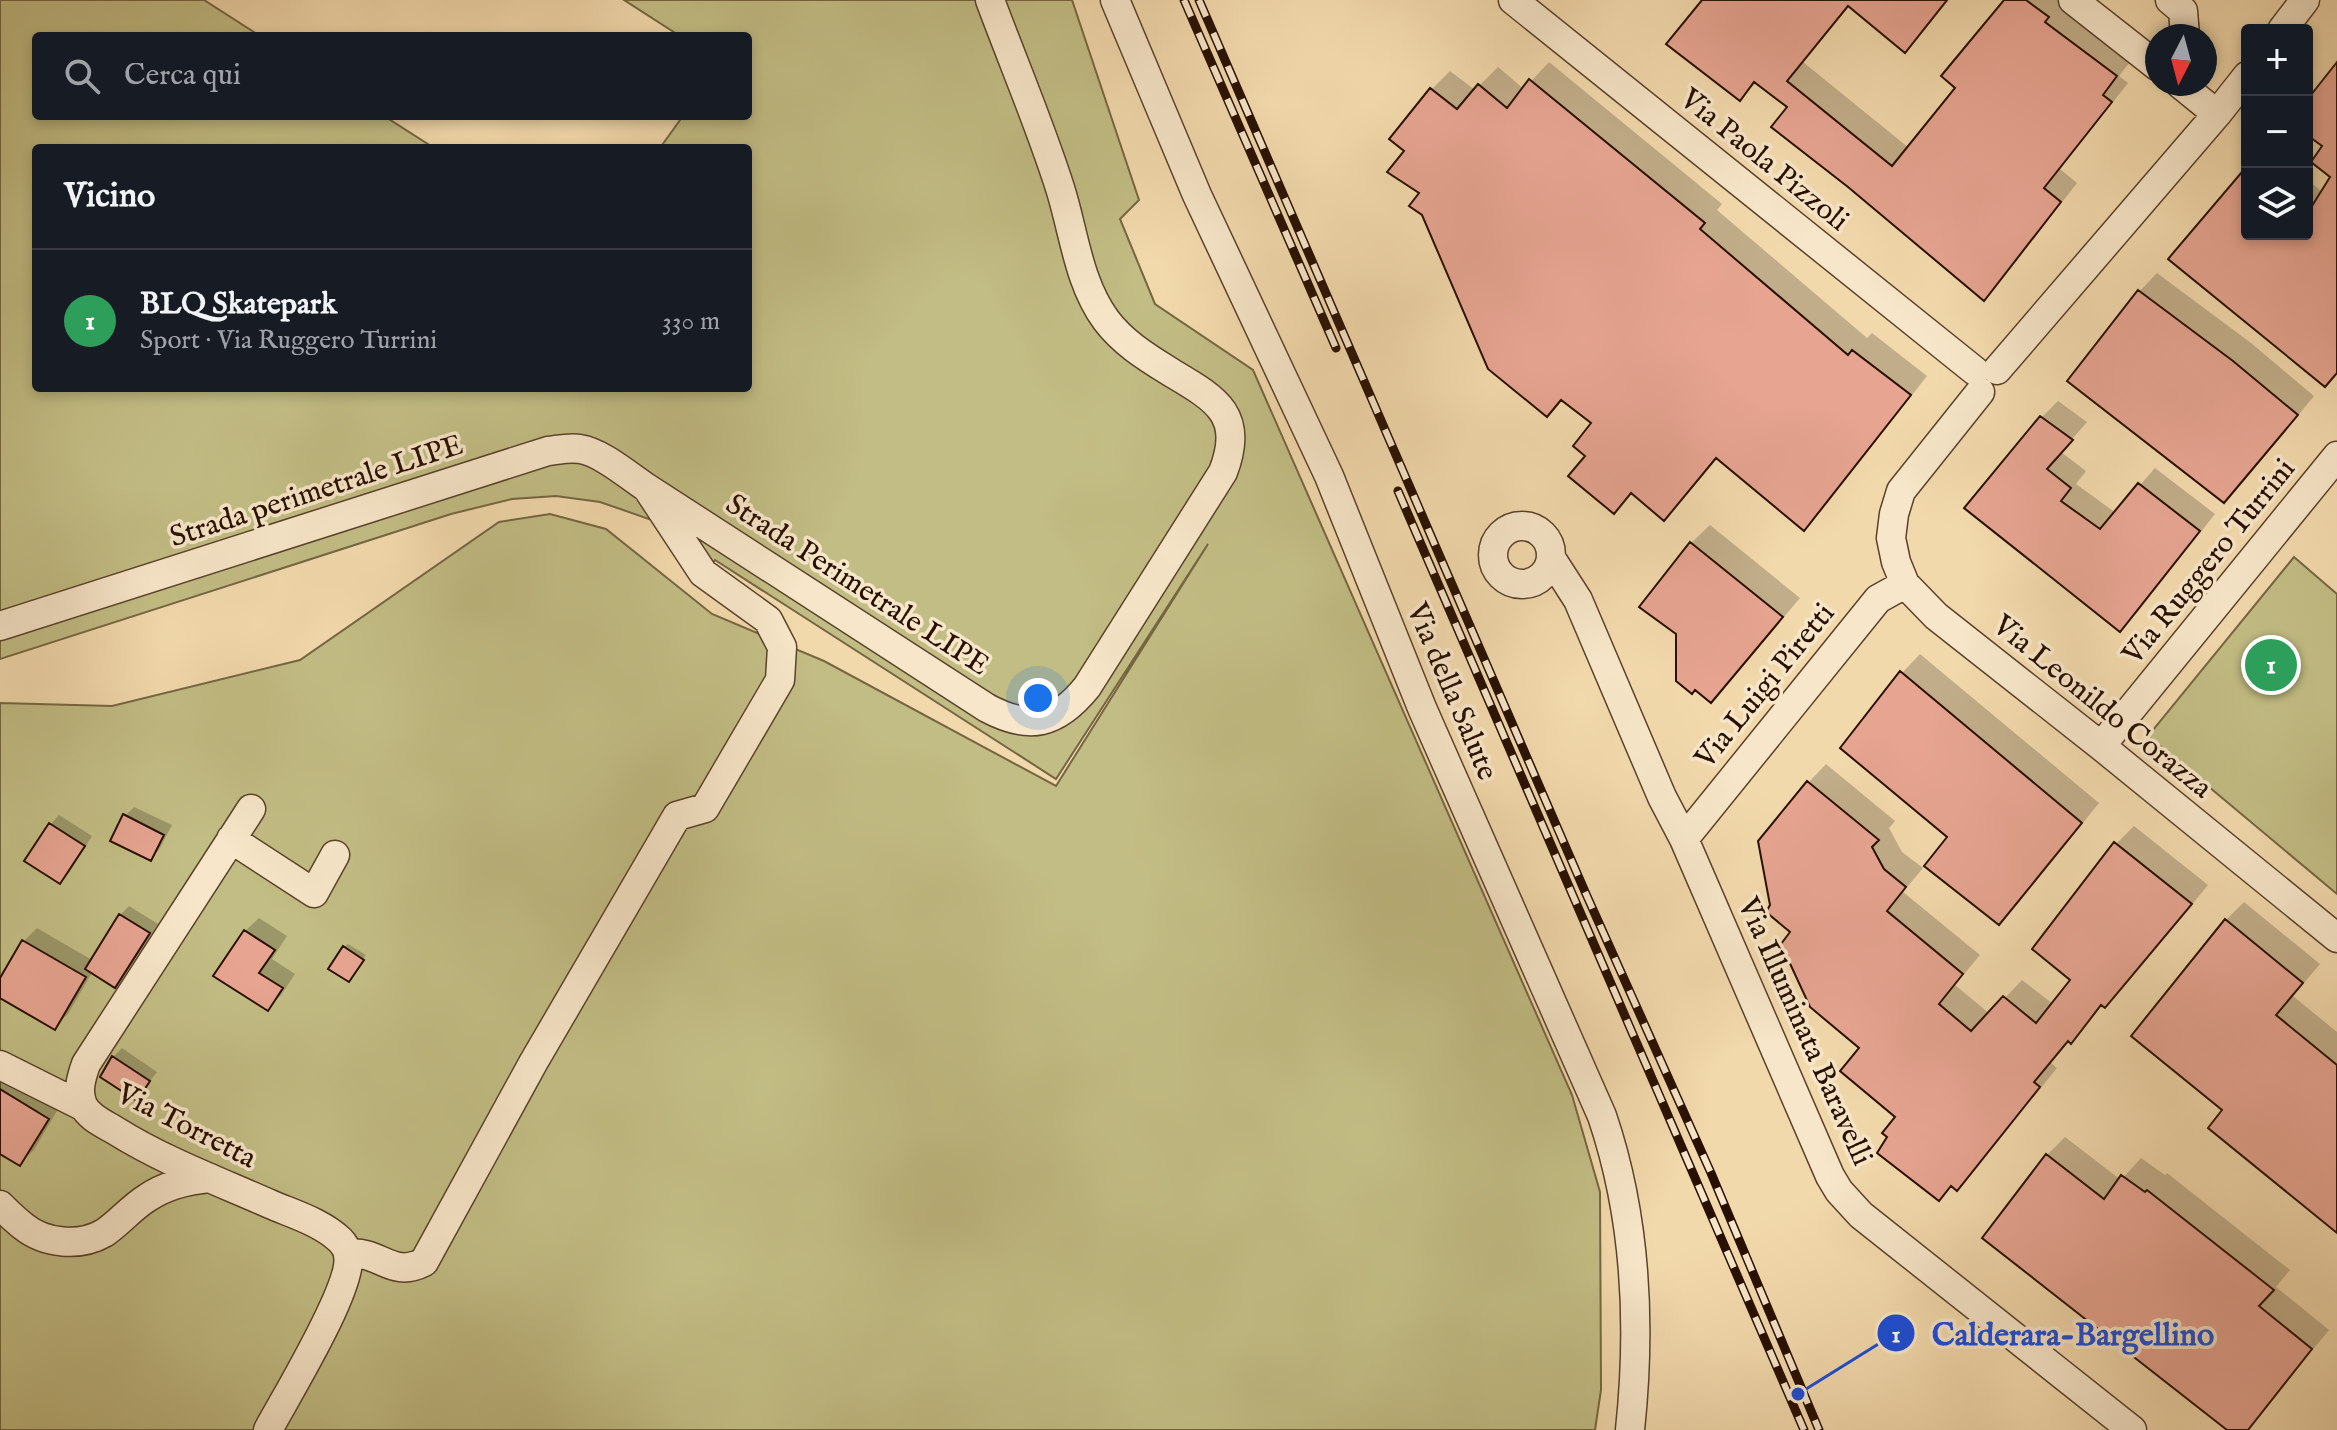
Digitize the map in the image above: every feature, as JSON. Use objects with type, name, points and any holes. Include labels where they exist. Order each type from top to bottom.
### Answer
[{"type":"street","name":"Strada Perimetrale LIPE","points":[[647,488],[1004,717],[1035,721],[1052,717],[1064,712],[1087,687],[1216,486],[1229,457],[1229,429],[1219,405],[1207,394],[1138,351],[1120,336],[1095,305],[1061,190],[990,0]]},
{"type":"street","name":"Via della Salute","points":[[1115,0],[1197,195],[1329,476],[1422,708],[1602,1116],[1614,1152],[1624,1203],[1633,1278],[1636,1351],[1630,1430]]},
{"type":"street","name":"Via Paola Pizzoli","points":[[1513,0],[1984,368]]},
{"type":"street","points":[[2073,0],[2145,57]]},
{"type":"street","points":[[2170,0],[2183,11],[2184,24]]},
{"type":"street","points":[[2287,24],[2305,0]]},
{"type":"street","points":[[1958,422],[1964,386],[2217,114],[2241,84]]},
{"type":"street","points":[[2195,96],[2217,114]]},
{"type":"street","points":[[1958,422],[1984,368]]},
{"type":"street","name":"Via Leonildo Corazza","points":[[1958,422],[1901,491],[1891,538],[1905,584],[1936,616],[2337,938]]},
{"type":"street","name":"Strada perimetrale LIPE","points":[[0,626],[548,451],[591,452],[647,488]]},
{"type":"street","name":"Via Ruggero Turrini","points":[[2101,746],[2337,456]]},
{"type":"street","points":[[268,1430],[331,1314],[348,1272],[349,1254],[361,1252],[399,1268],[414,1267],[424,1262],[533,1063],[677,816],[705,808],[780,680],[782,647],[768,620],[703,573],[647,488]]},
{"type":"street","name":"Via Illuminata Baravelli","points":[[1551,558],[1578,600],[1662,797],[1684,839],[1839,1191],[1861,1215],[2132,1430]]},
{"type":"street","name":"Via Luigi Piretti","points":[[1684,839],[1878,599],[1905,584]]},
{"type":"street","name":"Via Torretta","points":[[251,809],[86,1064],[80,1081],[80,1095],[84,1107],[92,1116],[131,1140],[319,1226],[342,1241],[349,1254]]},
{"type":"street","points":[[231,839],[314,893],[335,855]]},
{"type":"street","points":[[0,1065],[84,1107]]},
{"type":"street","points":[[0,1205],[25,1228],[47,1238],[85,1242],[105,1232],[161,1189],[187,1180],[210,1178]]},
{"type":"shaded area","points":[[0,0],[204,0],[254,32],[32,32],[32,120],[390,120],[428,144],[32,144],[32,392],[752,392],[752,144],[663,144],[680,120],[752,120],[752,32],[674,32],[624,0],[1072,0],[1139,200],[1120,219],[1155,304],[1253,370],[1572,1095],[1600,1192],[1601,1390],[1595,1430],[0,1430],[0,703],[112,706],[300,660],[499,522],[550,514],[606,529],[712,614],[824,661],[1056,786],[1208,544],[1056,779],[715,560],[698,579],[652,520],[600,502],[556,496],[512,499],[451,514],[0,659]]},
{"type":"shaded area","points":[[2294,557],[2337,594],[2337,894],[2148,736]]},
{"type":"building","points":[[1702,0],[1947,0],[1905,53],[1848,6],[1787,81],[1892,166],[1955,88],[1941,76],[2004,0],[2026,0],[2049,17],[2045,22],[2117,76],[2103,95],[2112,102],[2044,188],[2061,202],[1984,301],[1771,127],[1787,107],[1754,82],[1740,101],[1666,44]]},
{"type":"building","points":[[2337,62],[2337,373],[2325,387],[2168,259],[2241,173],[2241,240],[2313,240],[2313,204],[2330,177],[2313,164],[2322,146],[2313,139],[2313,92]]},
{"type":"building","points":[[1529,79],[1705,223],[1700,229],[1848,355],[1852,350],[1911,395],[1804,531],[1716,458],[1664,521],[1631,493],[1614,514],[1568,476],[1585,456],[1573,446],[1591,423],[1561,400],[1547,417],[1488,369],[1422,215],[1409,206],[1419,193],[1387,172],[1404,151],[1389,139],[1430,88],[1457,109],[1478,84],[1507,108]]},
{"type":"building","points":[[2138,290],[2233,361],[2298,415],[2224,503],[2067,381]]},
{"type":"building","points":[[2040,416],[2073,440],[2047,469],[2071,488],[2061,501],[2100,529],[2138,483],[2200,531],[2120,632],[1964,508]]},
{"type":"building","points":[[1690,542],[1783,617],[1711,703],[1695,690],[1692,694],[1676,681],[1676,634],[1639,607]]},
{"type":"building","points":[[1900,671],[2082,823],[1999,925],[1924,866],[1947,837],[1840,748]]},
{"type":"building","points":[[1807,781],[1879,840],[1872,847],[1884,869],[1906,887],[1887,911],[1963,974],[1939,1004],[1971,1031],[2003,996],[2036,1023],[2070,980],[2032,949],[2114,842],[2192,904],[2105,1008],[2101,1005],[2071,1044],[2068,1041],[2034,1082],[2040,1087],[1957,1191],[1951,1186],[1939,1201],[1877,1153],[1887,1137],[1882,1133],[1895,1117],[1840,1071],[1859,1048],[1810,1007],[1781,944],[1790,932],[1766,912],[1770,905],[1758,841]]},
{"type":"building","points":[[123,814],[164,835],[151,861],[110,841]]},
{"type":"building","points":[[49,823],[85,846],[60,884],[24,861]]},
{"type":"building","points":[[119,914],[150,933],[115,988],[85,969]]},
{"type":"building","points":[[2225,919],[2303,983],[2276,1015],[2337,1065],[2337,1233],[2208,1128],[2222,1110],[2131,1036]]},
{"type":"building","points":[[244,930],[275,950],[259,973],[283,988],[268,1011],[213,976]]},
{"type":"building","points":[[22,940],[86,977],[55,1030],[0,998],[0,978]]},
{"type":"building","points":[[343,946],[364,960],[349,982],[328,969]]},
{"type":"building","points":[[112,1056],[150,1081],[137,1101],[100,1077]]},
{"type":"building","points":[[0,1089],[49,1119],[20,1166],[0,1154]]},
{"type":"building","points":[[2046,1154],[2104,1199],[2121,1175],[2145,1192],[2147,1190],[2274,1290],[2259,1306],[2312,1349],[2248,1430],[2227,1430],[1982,1238]]},
{"type":"railway","points":[[1184,0],[1336,348]]},
{"type":"railway","points":[[1199,0],[1586,894],[1711,1173],[1819,1430]]},
{"type":"railway","points":[[1398,491],[1804,1430]]},
{"type":"place","name":"BLQ Skatepark","points":[[2271,665]]},
{"type":"place","name":"Calderara-Bargellino","points":[[1798,1394]]}]
